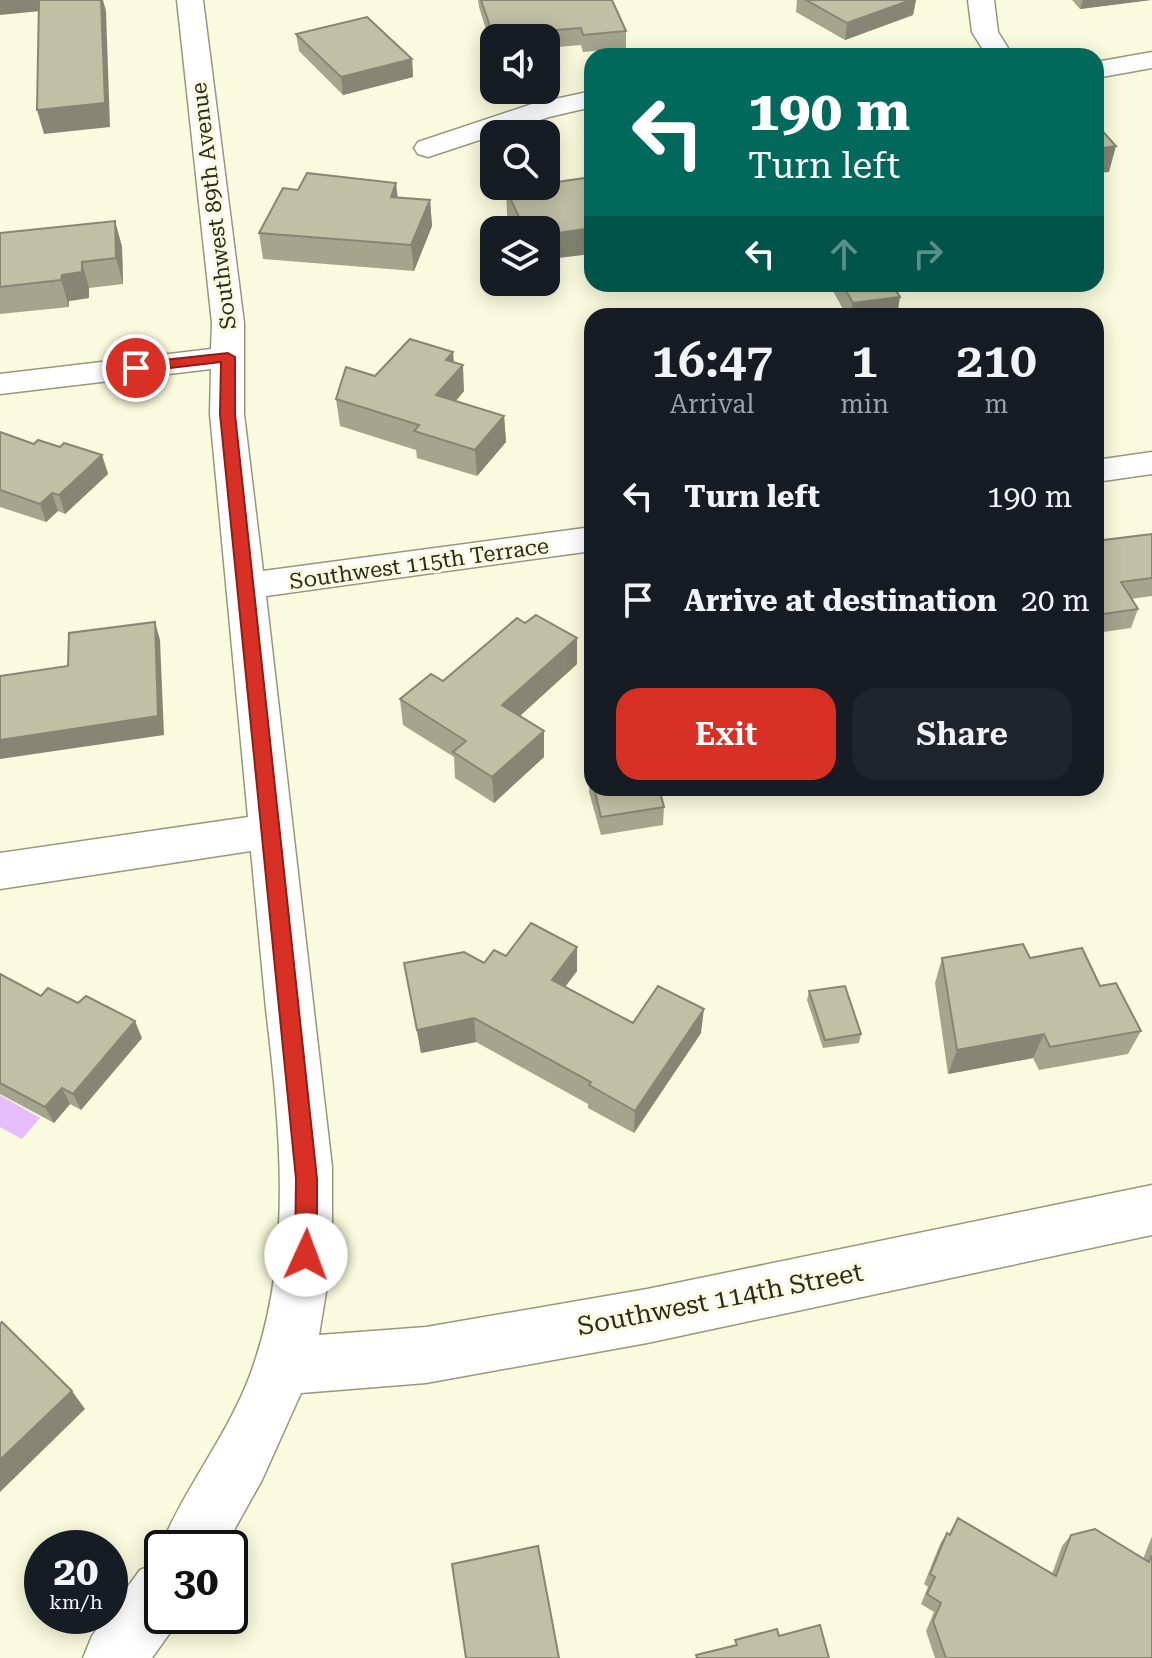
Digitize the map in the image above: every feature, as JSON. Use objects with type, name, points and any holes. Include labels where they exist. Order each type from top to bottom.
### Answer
[{"type":"street","name":"Southwest 89th Avenue","points":[[190,0],[228,323],[227,414],[298,1089],[308,1218],[299,1301],[284,1366],[242,1459],[201,1530]]},
{"type":"street","points":[[981,0],[985,32],[995,48]]},
{"type":"street","points":[[1104,69],[1152,60]]},
{"type":"street","points":[[428,148],[542,110],[584,101]]},
{"type":"street","points":[[0,384],[228,357]]},
{"type":"street","points":[[1104,470],[1152,463]]},
{"type":"street","name":"Southwest 115th Terrace","points":[[245,586],[584,540]]},
{"type":"street","points":[[0,871],[271,831]]},
{"type":"street","name":"Southwest 114th Street","points":[[284,1366],[426,1355],[647,1316],[1152,1210]]},
{"type":"street","points":[[114,1658],[144,1617]]},
{"type":"shaded area","points":[[0,1095],[40,1118],[22,1139],[0,1127]]},
{"type":"building","points":[[39,0],[101,0],[105,103],[37,110]]},
{"type":"building","points":[[481,0],[612,0],[626,31],[583,35],[581,28],[560,30],[560,24],[489,24]]},
{"type":"building","points":[[806,0],[911,0],[847,23]]},
{"type":"building","points":[[367,17],[412,59],[341,77],[296,34]]},
{"type":"building","points":[[1104,133],[1116,146],[1104,148]]},
{"type":"building","points":[[307,173],[396,183],[391,197],[430,200],[411,245],[259,233],[283,188],[298,190]]},
{"type":"building","points":[[584,178],[584,229],[560,233],[560,216],[518,216],[511,200],[560,200],[560,182]]},
{"type":"building","points":[[115,221],[116,258],[82,262],[82,272],[62,275],[61,280],[0,287],[0,233]]},
{"type":"building","points":[[847,292],[897,292],[900,297],[853,303]]},
{"type":"building","points":[[410,339],[453,352],[446,360],[463,365],[436,395],[504,416],[475,450],[414,431],[419,425],[336,399],[346,367],[375,376]]},
{"type":"building","points":[[0,432],[34,444],[38,440],[60,447],[64,443],[102,455],[59,495],[52,493],[40,504],[0,490]]},
{"type":"building","points":[[1152,534],[1152,578],[1121,582],[1138,609],[1104,614],[1104,540]]},
{"type":"building","points":[[536,615],[577,638],[502,705],[544,731],[492,777],[453,752],[466,741],[400,699],[431,674],[443,681],[517,618],[525,623]]},
{"type":"building","points":[[155,622],[158,716],[0,740],[0,676],[68,666],[69,633]]},
{"type":"building","points":[[596,796],[661,796],[664,807],[601,817]]},
{"type":"building","points":[[531,923],[577,947],[552,980],[633,1023],[658,986],[704,1009],[635,1111],[589,1085],[591,1082],[474,1018],[417,1030],[404,963],[464,952],[484,963],[494,950],[506,956]]},
{"type":"building","points":[[1023,944],[1030,958],[1082,948],[1100,986],[1116,983],[1141,1031],[1050,1047],[1044,1034],[957,1050],[942,958]]},
{"type":"building","points":[[0,974],[41,996],[48,988],[78,1003],[86,996],[135,1021],[73,1094],[62,1088],[45,1107],[0,1083]]},
{"type":"building","points":[[845,986],[861,1034],[825,1040],[809,991]]},
{"type":"building","points":[[2,1322],[72,1391],[0,1460],[0,1324]]},
{"type":"building","points":[[958,1518],[1056,1576],[1071,1535],[1095,1529],[1149,1562],[1152,1555],[1152,1658],[946,1658],[933,1621],[941,1603],[927,1594],[935,1577],[930,1574],[947,1533],[950,1535]]},
{"type":"building","points":[[538,1546],[559,1658],[466,1658],[452,1564]]},
{"type":"building","points":[[820,1625],[829,1658],[697,1658],[696,1655],[737,1645],[735,1640],[777,1629],[779,1636]]},
{"type":"route","points":[[136,368],[228,357],[227,414],[306,1179],[306,1255]]}]
